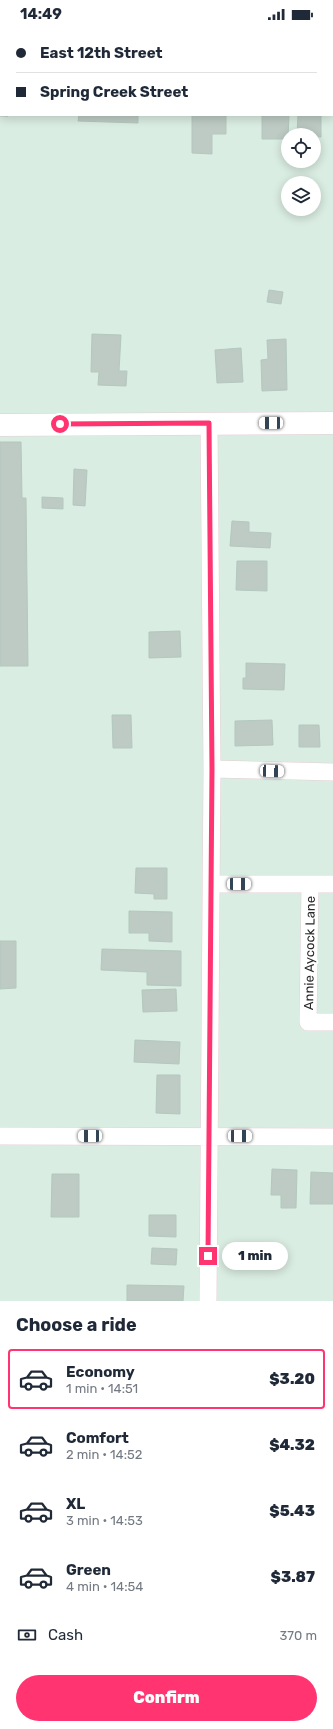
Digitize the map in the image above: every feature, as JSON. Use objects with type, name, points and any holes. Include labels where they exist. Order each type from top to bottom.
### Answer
[{"type":"main road","points":[[0,425],[333,423]]},
{"type":"street","points":[[208,1301],[212,769],[209,423]]},
{"type":"street","points":[[212,769],[333,772]]},
{"type":"street","points":[[211,884],[333,884]]},
{"type":"street","name":"Annie Aycock Lane","points":[[310,884],[308,1022],[333,1022]]},
{"type":"street","points":[[0,1136],[333,1137]]},
{"type":"building","points":[[79,116],[138,116],[138,123],[78,121]]},
{"type":"building","points":[[192,116],[226,116],[226,134],[212,134],[212,154],[192,153]]},
{"type":"building","points":[[262,116],[289,116],[288,128],[281,128],[281,139],[262,139]]},
{"type":"building","points":[[298,116],[321,116],[321,128],[297,128]]},
{"type":"building","points":[[269,290],[283,292],[281,304],[267,302]]},
{"type":"building","points":[[92,334],[121,335],[119,371],[127,371],[126,386],[98,385],[99,372],[91,372]]},
{"type":"building","points":[[286,339],[287,390],[262,391],[261,360],[268,359],[267,340]]},
{"type":"building","points":[[241,348],[243,382],[217,383],[215,350]]},
{"type":"building","points":[[0,442],[21,442],[22,498],[26,498],[28,666],[0,666]]},
{"type":"building","points":[[74,469],[87,470],[85,506],[73,505]]},
{"type":"building","points":[[42,497],[63,498],[63,509],[42,508]]},
{"type":"building","points":[[232,521],[249,522],[249,532],[271,533],[270,548],[230,546]]},
{"type":"building","points":[[237,561],[267,561],[267,591],[236,590]]},
{"type":"building","points":[[180,631],[181,657],[149,658],[149,632]]},
{"type":"building","points":[[246,663],[285,664],[284,690],[243,689],[243,678],[246,678]]},
{"type":"building","points":[[112,715],[131,715],[132,748],[113,748]]},
{"type":"building","points":[[272,720],[273,745],[235,746],[235,721]]},
{"type":"building","points":[[299,725],[319,725],[320,747],[299,747]]},
{"type":"building","points":[[136,868],[167,868],[167,899],[154,899],[154,894],[135,893]]},
{"type":"building","points":[[129,911],[172,912],[172,942],[149,941],[149,933],[129,933]]},
{"type":"building","points":[[0,941],[16,941],[16,988],[0,989]]},
{"type":"building","points":[[102,949],[181,951],[181,986],[147,985],[147,972],[101,970]]},
{"type":"building","points":[[176,989],[177,1011],[143,1012],[142,990]]},
{"type":"building","points":[[135,1040],[180,1042],[179,1064],[134,1062]]},
{"type":"building","points":[[157,1075],[180,1075],[180,1114],[156,1113]]},
{"type":"building","points":[[272,1169],[297,1170],[296,1208],[281,1208],[281,1195],[271,1195]]},
{"type":"building","points":[[311,1172],[333,1173],[333,1204],[310,1204]]},
{"type":"building","points":[[52,1174],[79,1174],[79,1217],[51,1217]]},
{"type":"building","points":[[149,1215],[176,1215],[176,1237],[149,1236]]},
{"type":"building","points":[[152,1248],[177,1249],[176,1265],[151,1264]]},
{"type":"building","points":[[127,1285],[184,1286],[183,1301],[127,1301]]},
{"type":"route","points":[[60,424],[209,423],[212,769],[208,1256]]}]
